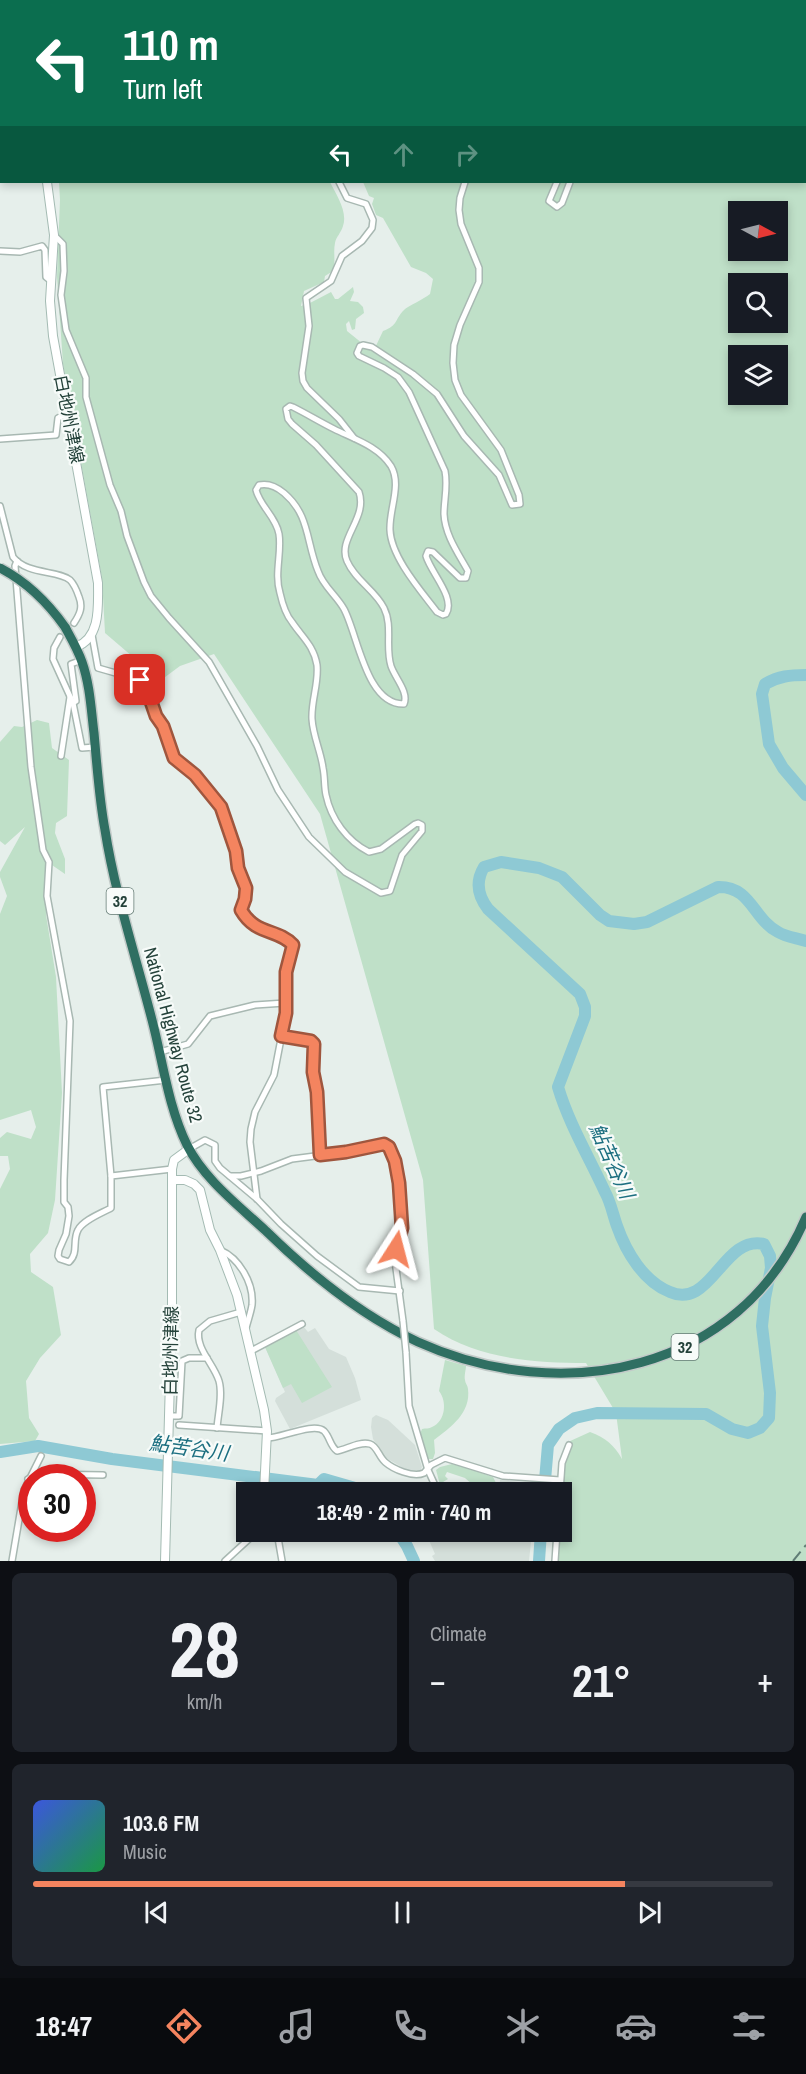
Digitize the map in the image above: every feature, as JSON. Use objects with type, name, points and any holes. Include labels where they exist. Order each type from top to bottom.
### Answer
[{"type":"highway","name":"National Highway Route 32","points":[[0,568],[35,593],[69,625],[82,660],[89,691],[105,830],[114,879],[174,1112],[189,1149],[206,1173],[228,1196],[294,1258],[341,1294],[417,1341],[462,1359],[502,1368],[534,1372],[576,1373],[612,1370],[644,1363],[678,1351],[709,1333],[748,1303],[776,1270],[806,1217]]},
{"type":"main road","name":"白地州津線","points":[[48,183],[54,235],[50,302],[53,336],[98,583],[98,606],[92,635]]},
{"type":"main road","points":[[76,647],[87,642],[92,635]]},
{"type":"main road","points":[[172,1169],[174,1160],[189,1149]]},
{"type":"main road","name":"白地州津線","points":[[165,1560],[170,1416],[172,1169]]},
{"type":"main road","points":[[171,1180],[185,1180],[200,1190],[210,1230],[237,1295],[251,1351],[267,1438],[265,1482]]},
{"type":"street","points":[[340,183],[347,198],[366,204],[373,224],[370,232],[362,241],[342,256],[331,280],[306,298],[309,326],[302,373],[307,388],[339,419],[355,439]]},
{"type":"street","points":[[54,235],[63,244],[61,295],[66,330],[86,378],[86,397],[110,485],[144,582],[169,618],[209,662],[257,746],[278,790],[309,837],[345,872],[381,893],[386,893],[392,887],[402,855],[422,831],[422,825],[414,824],[381,849],[369,852],[358,845],[332,815],[326,797],[324,769],[312,721],[317,666],[312,650],[303,635],[291,622],[279,592],[277,573],[279,534],[275,522],[256,490],[259,485],[270,485],[280,490],[301,511],[322,583],[342,606],[370,677],[384,698],[390,702],[404,704],[405,694],[388,657],[387,616],[383,605],[352,571],[345,555],[346,546],[360,513],[362,501],[359,492],[316,445],[292,424],[288,419],[286,409],[293,407],[368,445],[390,466],[395,478],[390,529],[392,543],[401,561],[437,612],[442,615],[446,614],[450,609],[449,600],[426,556],[428,551],[433,552],[460,578],[466,578],[468,571],[450,538],[444,516],[447,480],[445,471],[409,392],[398,377],[357,353],[360,346],[372,347],[413,374],[437,394],[464,436],[498,475],[512,505],[520,504],[519,495],[501,450],[461,395],[453,363],[454,345],[460,325],[479,282],[479,268],[461,224],[460,198],[465,183]]},
{"type":"street","points":[[557,183],[549,201],[557,207],[562,203],[570,183]]},
{"type":"street","points":[[0,251],[20,252],[42,246],[45,250],[46,277],[51,280]]},
{"type":"street","points":[[0,439],[56,435],[58,418],[68,412]]},
{"type":"street","points":[[0,506],[10,548],[16,561],[31,767],[43,850],[49,862],[47,896],[70,1021],[64,1180],[64,1202],[68,1207],[69,1216],[66,1234],[59,1250],[60,1259],[69,1262],[73,1259],[80,1227],[111,1208],[111,1176],[103,1087],[166,1080]]},
{"type":"street","points":[[16,561],[37,571],[71,581],[81,603],[80,613],[69,625]]},
{"type":"street","points":[[92,635],[98,668],[140,680],[146,687],[174,758],[195,775],[221,807],[246,888],[241,910],[259,929],[288,939],[293,945],[286,972],[286,1013],[274,1075],[255,1112],[251,1129],[250,1142],[257,1198]]},
{"type":"street","points":[[60,637],[54,648],[54,659],[71,700],[82,748],[95,747]]},
{"type":"street","points":[[71,700],[76,701],[71,664],[82,660]]},
{"type":"street","points":[[61,756],[71,700]]},
{"type":"street","points":[[160,1052],[188,1044],[210,1016],[255,1005],[285,1003]]},
{"type":"street","points":[[281,1036],[311,1041],[314,1044],[313,1072],[317,1092],[320,1155]]},
{"type":"street","points":[[189,1149],[205,1140],[211,1142],[214,1145],[215,1161],[230,1176],[257,1198],[281,1224],[317,1256],[359,1287],[400,1291]]},
{"type":"street","points":[[230,1176],[254,1173],[292,1159],[384,1144],[389,1147],[395,1161],[399,1183],[402,1228],[395,1261],[403,1321],[409,1406],[433,1482]]},
{"type":"street","points":[[111,1176],[172,1169]]},
{"type":"street","points":[[220,1250],[232,1255],[249,1285],[252,1306],[245,1328]]},
{"type":"street","points":[[217,1428],[219,1380],[199,1341],[199,1330],[210,1321],[242,1312]]},
{"type":"street","points":[[251,1351],[302,1324]]},
{"type":"street","points":[[170,1416],[179,1416],[182,1361],[189,1358],[207,1358]]},
{"type":"street","points":[[179,1425],[217,1428],[267,1438],[318,1428],[324,1432],[332,1447],[338,1451],[369,1444],[375,1447],[383,1460],[395,1468],[420,1475],[431,1465],[445,1458],[490,1473],[559,1480],[568,1445]]},
{"type":"street","points":[[36,1464],[41,1456]]},
{"type":"street","points":[[96,1475],[103,1475]]},
{"type":"street","points":[[12,1561],[18,1526]]},
{"type":"street","points":[[225,1561],[246,1542]]},
{"type":"street","points":[[279,1542],[282,1561]]},
{"type":"street","points":[[555,1561],[556,1542]]},
{"type":"shaded area","points":[[303,1326],[308,1332],[315,1328],[329,1349],[346,1357],[361,1400],[290,1429],[275,1401],[285,1392],[265,1347]]},
{"type":"shaded area","points":[[376,1415],[388,1420],[415,1445],[422,1467],[419,1473],[407,1470],[386,1458],[373,1439],[372,1418]]},
{"type":"shaded area","points":[[430,1542],[531,1542],[529,1561],[435,1561],[432,1556],[435,1554]]},
{"type":"green space","points":[[59,183],[331,183],[341,203],[344,215],[343,226],[335,243],[334,267],[333,271],[325,276],[324,282],[304,291],[301,306],[331,292],[335,299],[338,299],[353,287],[354,292],[350,301],[358,302],[363,307],[364,313],[356,319],[355,329],[352,330],[349,321],[346,324],[347,331],[373,352],[383,331],[394,324],[406,308],[430,294],[433,279],[426,273],[411,267],[383,218],[376,215],[372,204],[374,198],[369,196],[363,183],[806,183],[806,1561],[556,1561],[558,1542],[572,1542],[572,1482],[562,1482],[563,1465],[568,1442],[590,1432],[609,1442],[622,1459],[616,1413],[586,1363],[546,1362],[488,1353],[451,1339],[434,1329],[423,1180],[320,814],[214,654],[180,666],[153,686],[133,657],[105,633],[102,578],[63,364],[57,277]]},
{"type":"green space","points":[[37,720],[49,723],[52,748],[69,760],[67,816],[56,823],[55,833],[65,859],[65,874],[49,863],[46,915],[56,977],[62,1093],[55,1200],[48,1233],[30,1254],[31,1272],[53,1287],[61,1335],[40,1358],[26,1381],[29,1418],[39,1434],[35,1441],[0,1444],[0,1189],[10,1169],[8,1156],[0,1156],[0,1138],[7,1132],[31,1139],[36,1127],[31,1110],[0,1120],[0,914],[7,896],[0,872],[25,827],[5,845],[0,841],[0,742],[14,726],[22,727]]},
{"type":"green space","points":[[296,1330],[332,1387],[302,1403],[291,1384],[283,1388],[265,1347]]},
{"type":"green space","points":[[445,1360],[466,1366],[465,1382],[468,1388],[468,1398],[458,1419],[434,1440],[433,1459],[427,1459],[420,1434],[422,1429],[437,1424],[442,1416],[444,1405],[439,1391]]},
{"type":"green space","points":[[452,1464],[461,1466],[493,1477],[496,1482],[470,1482],[465,1478],[447,1472],[445,1476],[448,1479],[439,1482],[436,1470]]},
{"type":"waterway","name":"鮎苦谷川","points":[[806,675],[785,676],[770,681],[765,684],[762,694],[769,744],[783,768],[806,795]]},
{"type":"waterway","name":"鮎苦谷川","points":[[545,1482],[548,1445],[559,1429],[575,1418],[597,1413],[706,1414],[732,1429],[748,1433],[760,1428],[769,1418],[770,1393],[762,1326],[771,1268],[770,1256],[764,1244],[753,1243],[744,1247],[735,1252],[704,1285],[693,1293],[683,1295],[661,1287],[644,1274],[637,1265],[621,1236],[607,1196],[573,1127],[558,1087],[585,1016],[585,1007],[580,994],[488,909],[479,889],[481,873],[484,867],[501,862],[539,868],[562,877],[609,921],[634,924],[647,922],[718,887],[729,888],[745,897],[763,919],[778,932],[806,941]]},
{"type":"waterway","name":"鮎苦谷川","points":[[0,1452],[38,1446],[112,1459],[294,1482]]},
{"type":"waterway","name":"鮎苦谷川","points":[[321,1482],[324,1479],[334,1482]]},
{"type":"waterway","name":"鮎苦谷川","points":[[404,1542],[414,1561]]},
{"type":"waterway","name":"鮎苦谷川","points":[[539,1561],[540,1542]]},
{"type":"railway","points":[[793,1561],[806,1545]]},
{"type":"route","points":[[140,680],[146,687],[156,716],[163,726],[174,758],[195,775],[221,807],[246,888],[241,910],[243,914],[259,929],[288,939],[293,945],[286,972],[286,1013],[281,1036],[311,1041],[314,1044],[313,1072],[317,1092],[320,1155],[384,1144],[389,1147],[395,1161],[399,1183],[402,1228],[396,1249]]}]
